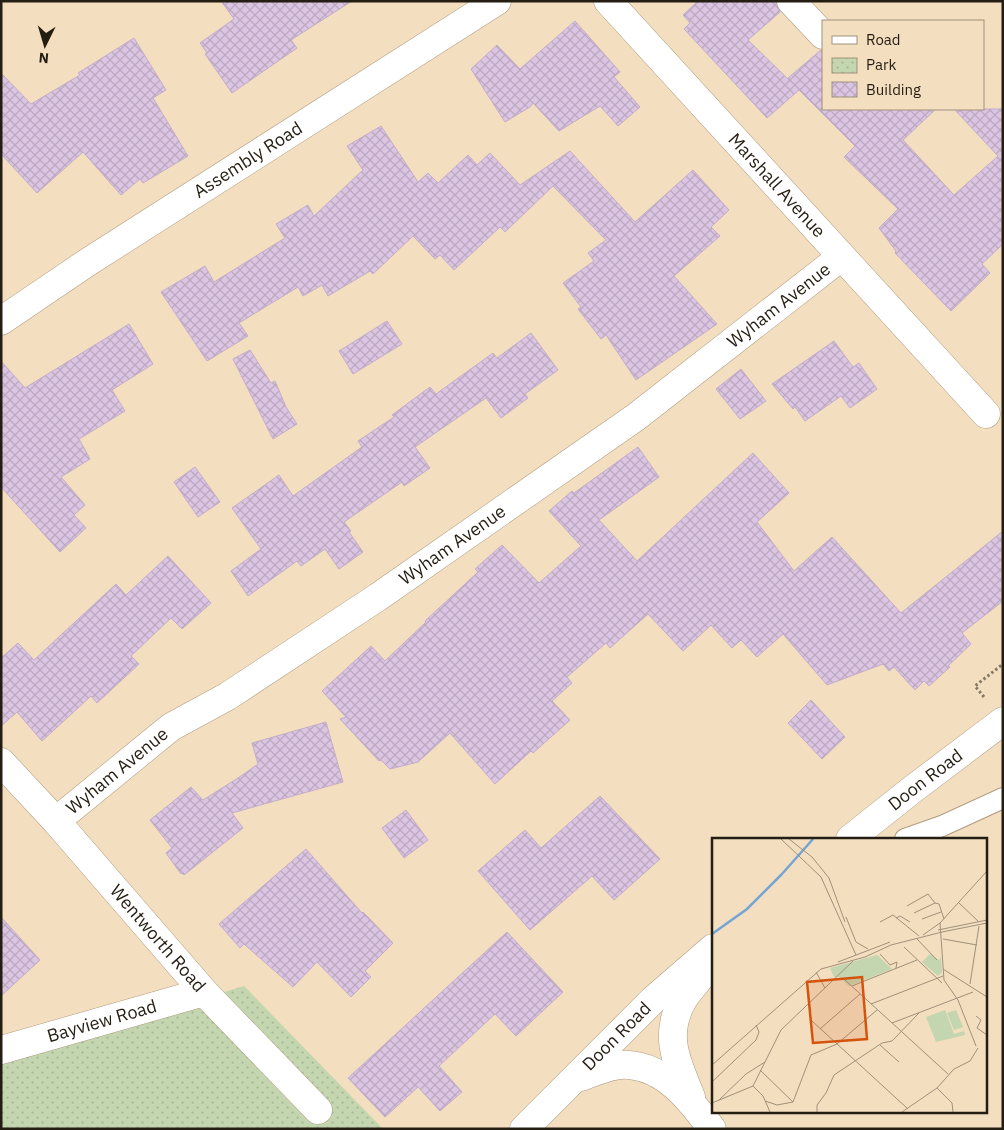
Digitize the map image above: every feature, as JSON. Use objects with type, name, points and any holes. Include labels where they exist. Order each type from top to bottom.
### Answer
[{"type":"street","name":"Assembly Road","points":[[1,321],[105,252],[498,1]]},
{"type":"street","name":"Marshall Avenue","points":[[608,1],[986,414]]},
{"type":"street","points":[[791,1],[822,34]]},
{"type":"street","name":"Wyham Avenue","points":[[56,821],[171,726],[228,696],[378,597],[636,417],[841,257]]},
{"type":"street","name":"Doon Road","points":[[851,838],[1003,720]]},
{"type":"street","name":"Wentworth Road","points":[[1,762],[56,821],[204,992],[318,1110]]},
{"type":"street","name":"Doon Road","points":[[524,1129],[653,1000],[712,949]]},
{"type":"street","points":[[693,1104],[677,1063],[672,1036],[675,1015],[685,997],[712,962]]},
{"type":"street","name":"Bayview Road","points":[[1,1050],[204,992]]},
{"type":"street","points":[[575,1079],[609,1067],[628,1065],[646,1069],[665,1078],[693,1104],[712,1129]]},
{"type":"lane","points":[[908,838],[942,826],[1003,798]]},
{"type":"path","points":[[986,699],[975,686],[1003,664]]},
{"type":"green space","points":[[244,986],[383,1129],[1,1129],[1,1060]]},
{"type":"building","points":[[221,1],[352,1],[291,40],[297,48],[232,93],[205,54],[207,53],[200,43],[234,19]]},
{"type":"building","points":[[698,1],[776,1],[780,12],[748,40],[789,80],[788,78],[822,50],[822,110],[935,110],[903,140],[954,195],[998,156],[955,110],[1003,109],[1003,244],[982,264],[990,273],[951,311],[895,253],[896,251],[879,228],[898,209],[844,157],[855,146],[799,90],[767,118],[684,29],[690,23],[683,15]]},
{"type":"building","points":[[575,21],[620,72],[614,77],[640,107],[618,126],[600,106],[559,131],[533,103],[530,107],[505,122],[471,69],[497,45],[520,69]]},
{"type":"building","points":[[134,38],[166,90],[153,98],[188,156],[143,183],[140,179],[121,195],[83,152],[37,193],[1,154],[1,73],[31,104],[80,75],[78,73]]},
{"type":"building","points":[[381,126],[418,182],[428,173],[438,183],[468,155],[477,165],[490,153],[520,185],[570,151],[635,222],[693,170],[729,210],[711,227],[720,236],[674,276],[717,324],[636,380],[606,335],[601,339],[578,309],[581,307],[563,283],[594,261],[588,253],[606,240],[553,186],[505,232],[500,227],[454,270],[440,255],[435,259],[413,236],[373,274],[370,271],[328,296],[322,285],[303,296],[298,287],[239,323],[248,336],[207,361],[161,292],[205,266],[214,282],[285,238],[276,224],[308,205],[314,216],[363,170],[347,146]]},
{"type":"building","points":[[387,321],[402,344],[353,374],[339,351]]},
{"type":"building","points":[[129,324],[153,364],[112,390],[125,411],[79,439],[90,459],[61,477],[85,505],[74,515],[86,528],[60,552],[1,487],[1,361],[25,388]]},
{"type":"building","points":[[531,333],[558,370],[525,394],[528,398],[501,418],[486,398],[415,447],[430,468],[404,486],[402,482],[344,522],[363,552],[339,569],[325,549],[301,566],[297,561],[248,596],[231,571],[261,549],[232,508],[279,475],[293,496],[362,447],[358,441],[394,417],[392,415],[430,387],[436,394],[493,353],[497,358]]},
{"type":"building","points":[[834,341],[853,367],[859,363],[877,389],[850,408],[841,396],[805,421],[795,407],[793,409],[772,384]]},
{"type":"building","points":[[250,350],[271,383],[275,381],[286,407],[297,424],[273,439],[233,359]]},
{"type":"building","points":[[741,369],[766,401],[740,419],[716,389]]},
{"type":"building","points":[[638,447],[659,477],[599,520],[637,561],[753,453],[789,493],[757,522],[794,571],[832,537],[901,613],[1003,531],[1003,601],[962,633],[971,644],[948,666],[950,667],[929,686],[924,681],[915,690],[894,667],[889,671],[883,664],[827,685],[783,634],[757,657],[741,640],[732,648],[711,625],[683,651],[648,614],[610,648],[606,643],[567,677],[572,683],[552,701],[570,720],[533,753],[531,751],[495,784],[450,733],[418,762],[390,769],[381,760],[379,761],[340,719],[346,717],[322,691],[371,646],[385,661],[478,572],[475,569],[502,545],[539,583],[581,546],[549,511],[572,491],[574,493]]},
{"type":"building","points":[[195,467],[220,502],[198,517],[174,482]]},
{"type":"building","points":[[168,556],[211,603],[182,629],[171,618],[131,656],[139,664],[97,703],[91,696],[42,741],[17,712],[1,726],[1,658],[18,643],[34,660],[116,584],[126,595]]},
{"type":"building","points":[[811,700],[845,737],[822,759],[788,723]]},
{"type":"building","points":[[326,722],[343,782],[232,813],[243,828],[184,875],[181,874],[166,853],[172,848],[150,820],[191,787],[203,800],[258,764],[252,743]]},
{"type":"building","points":[[600,796],[660,859],[614,900],[592,876],[530,930],[478,871],[525,830],[541,848]]},
{"type":"building","points":[[406,810],[428,840],[404,858],[382,828]]},
{"type":"building","points":[[306,849],[362,913],[393,943],[365,971],[371,977],[351,997],[317,962],[293,987],[244,944],[240,948],[219,924]]},
{"type":"building","points":[[1,917],[40,960],[1,996]]},
{"type":"building","points":[[507,932],[563,992],[516,1036],[495,1014],[439,1066],[462,1092],[440,1111],[418,1087],[385,1117],[348,1078]]}]
